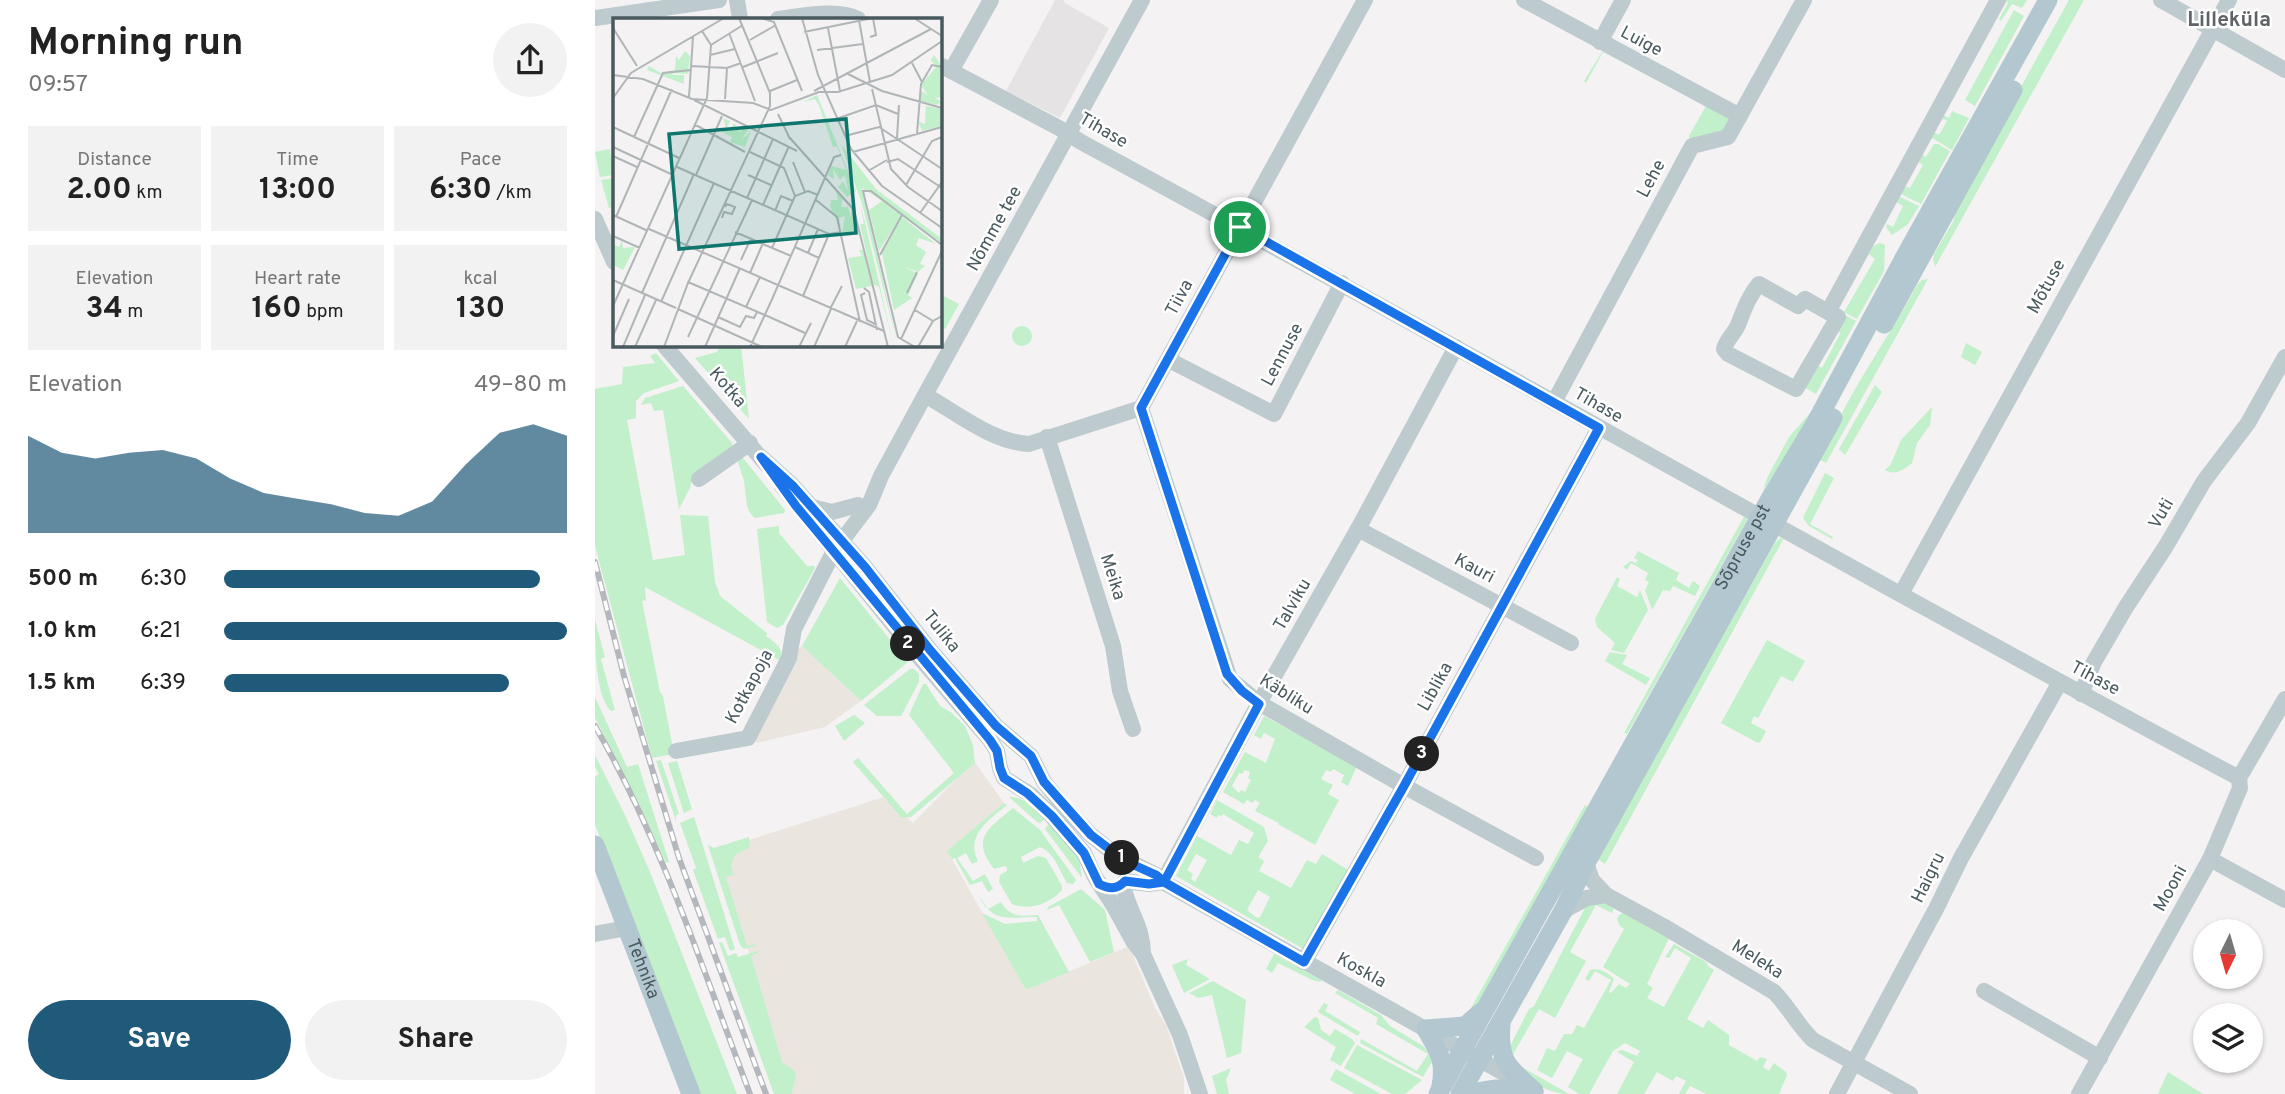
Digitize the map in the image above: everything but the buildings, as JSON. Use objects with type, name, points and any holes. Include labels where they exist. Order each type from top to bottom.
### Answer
[{"type":"main road","name":"Sõpruse pst","points":[[1439,1092],[1501,1020],[1563,911],[1815,424],[2048,0]]},
{"type":"main road","name":"Sõpruse pst","points":[[1460,1094],[1489,1004],[2062,0]]},
{"type":"main road","name":"Tehnika","points":[[595,845],[691,1094]]},
{"type":"main road","points":[[1439,1092],[1444,1070],[1441,1055],[1426,1029],[1465,1026],[1489,1004]]},
{"type":"main road","points":[[1501,1020],[1499,1044],[1503,1060],[1537,1092]]},
{"type":"main road","points":[[1471,1094],[1499,1087],[1537,1092]]},
{"type":"street","points":[[595,18],[719,0]]},
{"type":"street","points":[[737,0],[740,18]]},
{"type":"street","points":[[788,18],[827,14],[855,18],[860,0]]},
{"type":"street","points":[[946,68],[991,0]]},
{"type":"street","name":"Nõmme tee","points":[[837,542],[881,476],[925,395],[946,343],[1070,134],[1142,0]]},
{"type":"street","name":"Tiiva","points":[[1141,408],[1365,0]]},
{"type":"street","name":"Luige","points":[[1524,0],[1740,116]]},
{"type":"street","points":[[1600,42],[1623,0]]},
{"type":"street","name":"Lehe","points":[[1554,402],[1692,146],[1728,137],[1804,0]]},
{"type":"street","points":[[1828,312],[1998,0]]},
{"type":"street","points":[[2161,0],[2285,70]]},
{"type":"street","name":"Mõtuse","points":[[1901,594],[2229,0]]},
{"type":"street","name":"Tihase","points":[[946,68],[1342,283],[2081,694],[2239,778]]},
{"type":"street","points":[[595,219],[613,260]]},
{"type":"street","name":"Lennuse","points":[[1169,360],[1274,414],[1342,283]]},
{"type":"street","points":[[1759,284],[1798,306],[1805,299],[1828,312],[1838,317],[1796,389],[1728,354],[1724,349],[1725,343],[1738,325],[1744,305],[1759,284]]},
{"type":"street","name":"Kotka","points":[[665,346],[750,443],[796,506],[837,542]]},
{"type":"street","name":"Talviku","points":[[1135,916],[1138,897],[1156,883],[1358,529],[1456,347]]},
{"type":"street","name":"Vuti","points":[[2081,694],[2091,669],[2126,607],[2216,463],[2253,415],[2285,357]]},
{"type":"street","points":[[925,395],[1001,439],[1029,444],[1141,408]]},
{"type":"street","name":"Käbliku","points":[[1141,408],[1227,674],[1242,691],[1259,704],[1537,858]]},
{"type":"street","name":"Liblika","points":[[1304,962],[1404,786],[1599,428]]},
{"type":"street","name":"Meika","points":[[1047,438],[1114,646],[1120,691],[1133,729]]},
{"type":"street","points":[[699,479],[750,443]]},
{"type":"street","name":"Kotka","points":[[761,457],[812,507],[837,542]]},
{"type":"street","points":[[812,507],[832,512],[864,505],[858,543],[865,567]]},
{"type":"street","name":"Kauri","points":[[1358,529],[1571,643]]},
{"type":"street","name":"Tulika","points":[[837,542],[865,567],[900,623],[996,726],[1023,750]]},
{"type":"street","name":"Tulika","points":[[837,542],[990,740],[1000,763]]},
{"type":"street","name":"Kotkapoja","points":[[675,751],[748,738],[789,658],[794,629],[837,542]]},
{"type":"street","name":"Haigru","points":[[1837,1094],[1961,858],[2060,682]]},
{"type":"street","name":"Mooni","points":[[2079,1094],[2210,859],[2240,788],[2239,778],[2285,700]]},
{"type":"street","points":[[1143,954],[1143,939],[1128,904],[1124,882],[1128,869],[1120,858],[1091,835],[1066,809],[1044,782],[1031,756],[1023,750],[1011,750],[1002,757],[1000,763],[1004,778],[1031,795],[1084,853],[1133,942],[1143,954],[1180,1034],[1200,1094]]},
{"type":"street","points":[[1014,784],[1029,780],[1035,765]]},
{"type":"street","points":[[1096,877],[1098,859],[1110,854],[1120,858]]},
{"type":"street","name":"Koskla","points":[[1120,858],[1156,875],[1156,883]]},
{"type":"street","points":[[2210,859],[2285,900]]},
{"type":"street","name":"Meleka","points":[[1586,863],[1592,880],[1607,895],[1774,992],[1813,1040],[1910,1094]]},
{"type":"street","points":[[1096,877],[1112,888],[1124,882]]},
{"type":"street","name":"Koskla","points":[[1124,882],[1156,883],[1537,1092]]},
{"type":"street","points":[[1563,911],[1587,898],[1607,895]]},
{"type":"street","points":[[595,934],[627,928]]},
{"type":"street","points":[[1984,990],[2100,1058]]},
{"type":"shaded area","points":[[1055,0],[1063,0],[1109,28],[1060,118],[1006,91]]},
{"type":"shaded area","points":[[802,646],[861,701],[825,727],[757,743],[744,729],[780,663]]},
{"type":"shaded area","points":[[974,761],[1004,803],[948,852],[1026,990],[1129,946],[1155,1008],[1166,1025],[1184,1078],[1184,1094],[787,1094],[755,971],[714,848],[749,837],[749,840],[884,797],[913,823]]},
{"type":"green space","points":[[2004,0],[2027,0],[2022,8],[2012,4],[2001,21],[1999,19],[2008,3]]},
{"type":"green space","points":[[2069,0],[2084,0],[1935,267],[1934,254],[1954,220],[1956,204]]},
{"type":"green space","points":[[2014,10],[2024,16],[1975,106],[1965,100]]},
{"type":"green space","points":[[1604,49],[1733,117],[1728,131],[1690,144],[1689,136],[1706,106],[1603,52],[1586,83],[1584,81]]},
{"type":"green space","points":[[1952,111],[1969,118],[1952,150],[1927,135],[1930,130],[1939,135],[1947,121],[1940,117],[1941,114],[1949,118]]},
{"type":"green space","points":[[1934,144],[1950,151],[1921,204],[1899,193],[1903,186],[1910,188],[1923,165],[1917,161],[1919,153],[1926,157]]},
{"type":"green space","points":[[610,149],[613,175],[600,177],[595,152]]},
{"type":"green space","points":[[613,178],[613,207],[609,208],[601,180]]},
{"type":"green space","points":[[1898,196],[1919,206],[1908,224],[1892,235],[1886,227],[1887,224],[1893,227],[1903,206],[1896,202]]},
{"type":"green space","points":[[1880,243],[1885,245],[1884,271],[1857,319],[1844,312],[1875,259],[1869,254],[1873,246]]},
{"type":"green space","points":[[1928,279],[1826,463],[1820,460],[1853,392],[1917,285]]},
{"type":"green space","points":[[941,295],[959,304],[945,329],[941,327]]},
{"type":"green space","points":[[1843,314],[1856,321],[1816,394],[1802,386],[1815,364],[1822,368],[1840,334],[1837,325]]},
{"type":"green space","points":[[1022,326],[1029,329],[1032,336],[1029,343],[1022,346],[1015,343],[1012,336],[1015,329]]},
{"type":"green space","points":[[1966,343],[1982,352],[1975,365],[1961,357]]},
{"type":"green space","points":[[720,346],[741,346],[749,419],[695,358],[717,352]]},
{"type":"green space","points":[[656,353],[679,381],[644,393],[636,401],[636,418],[627,420],[653,560],[685,555],[680,515],[708,516],[715,582],[720,596],[767,633],[766,636],[778,646],[782,656],[781,661],[645,587],[646,600],[642,601],[674,754],[652,758],[595,546],[595,389],[622,384],[623,367],[655,363],[650,356]]},
{"type":"green space","points":[[1875,385],[1882,392],[1845,455],[1839,449]]},
{"type":"green space","points":[[683,386],[732,443],[733,449],[693,476],[679,509],[663,410],[654,411],[651,403],[641,405],[645,398]]},
{"type":"green space","points":[[1932,407],[1930,425],[1917,443],[1912,463],[1899,471],[1885,470],[1891,464],[1901,440]]},
{"type":"green space","points":[[1811,412],[1807,423],[1763,491],[1789,437]]},
{"type":"green space","points":[[743,458],[785,510],[784,513],[755,518],[750,513],[737,459]]},
{"type":"green space","points":[[1825,473],[1834,478],[1810,524],[1833,537],[1832,539],[1809,526],[1803,518]]},
{"type":"green space","points":[[1745,515],[1747,520],[1627,734],[1624,733]]},
{"type":"green space","points":[[779,526],[779,533],[807,566],[815,568],[783,625],[777,628],[767,622],[757,529]]},
{"type":"green space","points":[[1784,538],[1605,864],[1597,859],[1775,543]]},
{"type":"green space","points":[[1638,551],[1679,573],[1676,580],[1689,588],[1693,581],[1700,586],[1695,596],[1673,586],[1670,591],[1663,590],[1652,610],[1645,590],[1649,582],[1645,580],[1648,573],[1631,563],[1627,570],[1623,567],[1631,561],[1636,563],[1638,560],[1634,558]]},
{"type":"green space","points":[[1617,577],[1620,579],[1617,586],[1637,597],[1640,590],[1648,610],[1624,653],[1611,650],[1615,643],[1597,627],[1595,619]]},
{"type":"green space","points":[[840,578],[908,662],[861,701],[802,646]]},
{"type":"green space","points":[[595,620],[605,657],[601,659],[615,710],[611,711],[599,682]]},
{"type":"green space","points":[[1767,640],[1805,661],[1793,682],[1781,676],[1758,718],[1754,716],[1751,723],[1766,731],[1758,743],[1721,723]]},
{"type":"green space","points":[[1610,652],[1627,655],[1622,664],[1650,678],[1646,685],[1605,661]]},
{"type":"green space","points":[[910,669],[919,674],[919,682],[901,716],[877,716],[864,705]]},
{"type":"green space","points":[[923,684],[926,684],[940,706],[965,726],[973,745],[975,763],[911,817],[902,818],[853,762],[858,758],[907,814],[954,773],[909,715]]},
{"type":"green space","points":[[595,697],[627,767],[638,764],[669,862],[666,863],[595,718]]},
{"type":"green space","points":[[854,715],[865,723],[844,741],[835,726]]},
{"type":"green space","points":[[1264,716],[1357,766],[1348,786],[1341,782],[1344,775],[1333,769],[1331,772],[1326,770],[1321,779],[1333,785],[1328,794],[1339,800],[1315,845],[1255,811],[1260,803],[1255,800],[1252,803],[1247,800],[1244,804],[1223,792],[1245,752],[1266,763],[1275,739],[1264,733],[1261,739],[1254,735]],"holes":[[[1245,770],[1250,772],[1248,778],[1251,780],[1245,792],[1241,790],[1239,793],[1232,786],[1239,773],[1242,774]]]},
{"type":"green space","points":[[595,755],[650,872],[737,1094],[698,1094],[595,825],[595,777],[599,774],[595,767]]},
{"type":"green space","points":[[661,760],[679,814],[676,815],[676,821],[656,761]]},
{"type":"green space","points":[[677,761],[692,809],[684,813],[668,763]]},
{"type":"green space","points":[[1009,797],[1025,801],[1046,818],[1040,823],[1037,822]]},
{"type":"green space","points":[[1217,800],[1264,827],[1268,841],[1258,857],[1264,861],[1259,871],[1291,888],[1307,860],[1316,864],[1322,854],[1348,870],[1305,950],[1176,876],[1197,836],[1231,855],[1239,840],[1248,844],[1254,833],[1223,814],[1217,818],[1210,814]],"holes":[[[1196,854],[1207,860],[1195,882],[1191,879],[1193,874],[1187,870]],[[1258,890],[1270,897],[1257,918],[1247,910]]]},
{"type":"green space","points":[[1004,803],[1007,805],[986,822],[977,836],[975,852],[978,861],[972,864],[966,853],[957,858],[973,881],[985,874],[993,889],[988,892],[982,881],[970,885],[955,858],[952,859],[947,851]]},
{"type":"green space","points":[[1585,805],[1588,807],[1476,1008],[1466,1017]]},
{"type":"green space","points":[[1013,808],[1040,830],[1076,880],[1073,884],[1067,883],[1053,858],[1040,847],[1021,857],[1023,863],[1038,856],[1046,858],[1062,886],[1057,895],[1039,905],[1026,907],[1012,904],[999,882],[1000,875],[1007,871],[1007,868],[1005,866],[994,869],[983,849],[985,834]]},
{"type":"green space","points":[[694,817],[735,949],[730,951],[725,937],[718,939],[693,870],[696,868],[680,823]]},
{"type":"green space","points":[[1050,822],[1079,858],[1082,878],[1045,829]]},
{"type":"green space","points":[[749,837],[750,847],[735,855],[731,865],[733,875],[726,877],[747,946],[756,946],[744,949],[740,945],[708,845],[714,848]]},
{"type":"green space","points":[[1081,889],[1105,910],[1114,952],[1090,962],[1059,905],[1047,910]]},
{"type":"green space","points":[[1601,901],[1614,908],[1612,913],[1596,905],[1570,952],[1586,961],[1555,1018],[1539,1009],[1512,1056],[1509,1048],[1588,902]]},
{"type":"green space","points":[[1001,902],[1012,913],[1022,916],[1038,915],[1069,972],[1026,990],[982,913],[1005,924],[1037,921],[1037,917],[1003,917],[988,909]]},
{"type":"green space","points":[[1625,912],[1669,938],[1647,984],[1653,988],[1647,998],[1664,1007],[1691,958],[1675,948],[1669,958],[1665,957],[1674,944],[1706,962],[1714,970],[1687,1019],[1703,1028],[1708,1020],[1729,1035],[1729,1045],[1757,1061],[1760,1057],[1767,1059],[1763,1067],[1769,1071],[1774,1063],[1786,1072],[1779,1094],[1706,1094],[1690,1086],[1685,1094],[1679,1094],[1686,1081],[1676,1076],[1673,1081],[1657,1072],[1644,1094],[1617,1094],[1634,1062],[1617,1052],[1622,1050],[1637,1056],[1640,1051],[1625,1043],[1613,1051],[1589,1094],[1579,1094],[1568,1087],[1583,1059],[1567,1051],[1552,1078],[1537,1070],[1547,1048],[1555,1051],[1564,1034],[1572,1034],[1577,1025],[1584,1028],[1611,980],[1595,971],[1589,981],[1585,979],[1590,970],[1603,971],[1614,979],[1609,992],[1611,993],[1619,984],[1626,988],[1630,984],[1603,967],[1624,929],[1617,920],[1619,915]]},
{"type":"green space","points":[[722,942],[728,956],[736,953],[738,957],[758,951],[751,956],[782,1062],[796,1075],[792,1094],[774,1094],[719,943]]},
{"type":"green space","points":[[1274,954],[1321,982],[1278,963],[1272,973],[1266,969]]},
{"type":"green space","points":[[1188,959],[1186,965],[1210,979],[1184,993],[1172,965]]},
{"type":"green space","points":[[1213,981],[1246,1000],[1241,1053],[1227,1058],[1212,995],[1198,998],[1189,993]]},
{"type":"green space","points":[[1338,990],[1381,1015],[1390,1026],[1423,1046],[1433,1060],[1423,1077],[1360,1043],[1361,1039],[1417,1071],[1428,1054],[1376,1024],[1378,1018],[1335,993]]},
{"type":"green space","points":[[1324,1003],[1328,1005],[1325,1011],[1360,1032],[1358,1036],[1318,1012]]},
{"type":"green space","points":[[1315,1017],[1318,1018],[1321,1030],[1330,1036],[1335,1029],[1355,1043],[1341,1066],[1330,1060],[1336,1047],[1304,1027]]},
{"type":"green space","points":[[1357,1045],[1422,1080],[1405,1094],[1392,1094],[1344,1068]]},
{"type":"green space","points":[[1520,1066],[1569,1094],[1541,1086],[1529,1078]]},
{"type":"green space","points":[[1231,1068],[1226,1080],[1229,1094],[1217,1094],[1212,1076]]},
{"type":"green space","points":[[1336,1069],[1381,1094],[1355,1094],[1330,1080]]},
{"type":"green space","points":[[2168,1072],[2203,1094],[2158,1094]]},
{"type":"railway","points":[[595,562],[624,676],[679,858],[766,1094]]},
{"type":"railway","points":[[595,726],[619,770],[661,861],[750,1094]]},
{"type":"district","name":"Lilleküla","points":[[2229,20]]},
{"type":"route","points":[[1240,227],[1141,408],[1227,674],[1242,691],[1259,704],[1164,882],[1156,875],[1116,855],[1091,835],[1066,809],[1044,782],[1028,752],[996,726],[930,650],[865,567],[792,485],[761,457],[796,506],[990,740],[997,751],[1004,778],[1027,793],[1052,816],[1084,853],[1099,884],[1112,888],[1119,887],[1125,881],[1149,884],[1164,882],[1304,962],[1404,786],[1599,428],[1240,227]]}]
